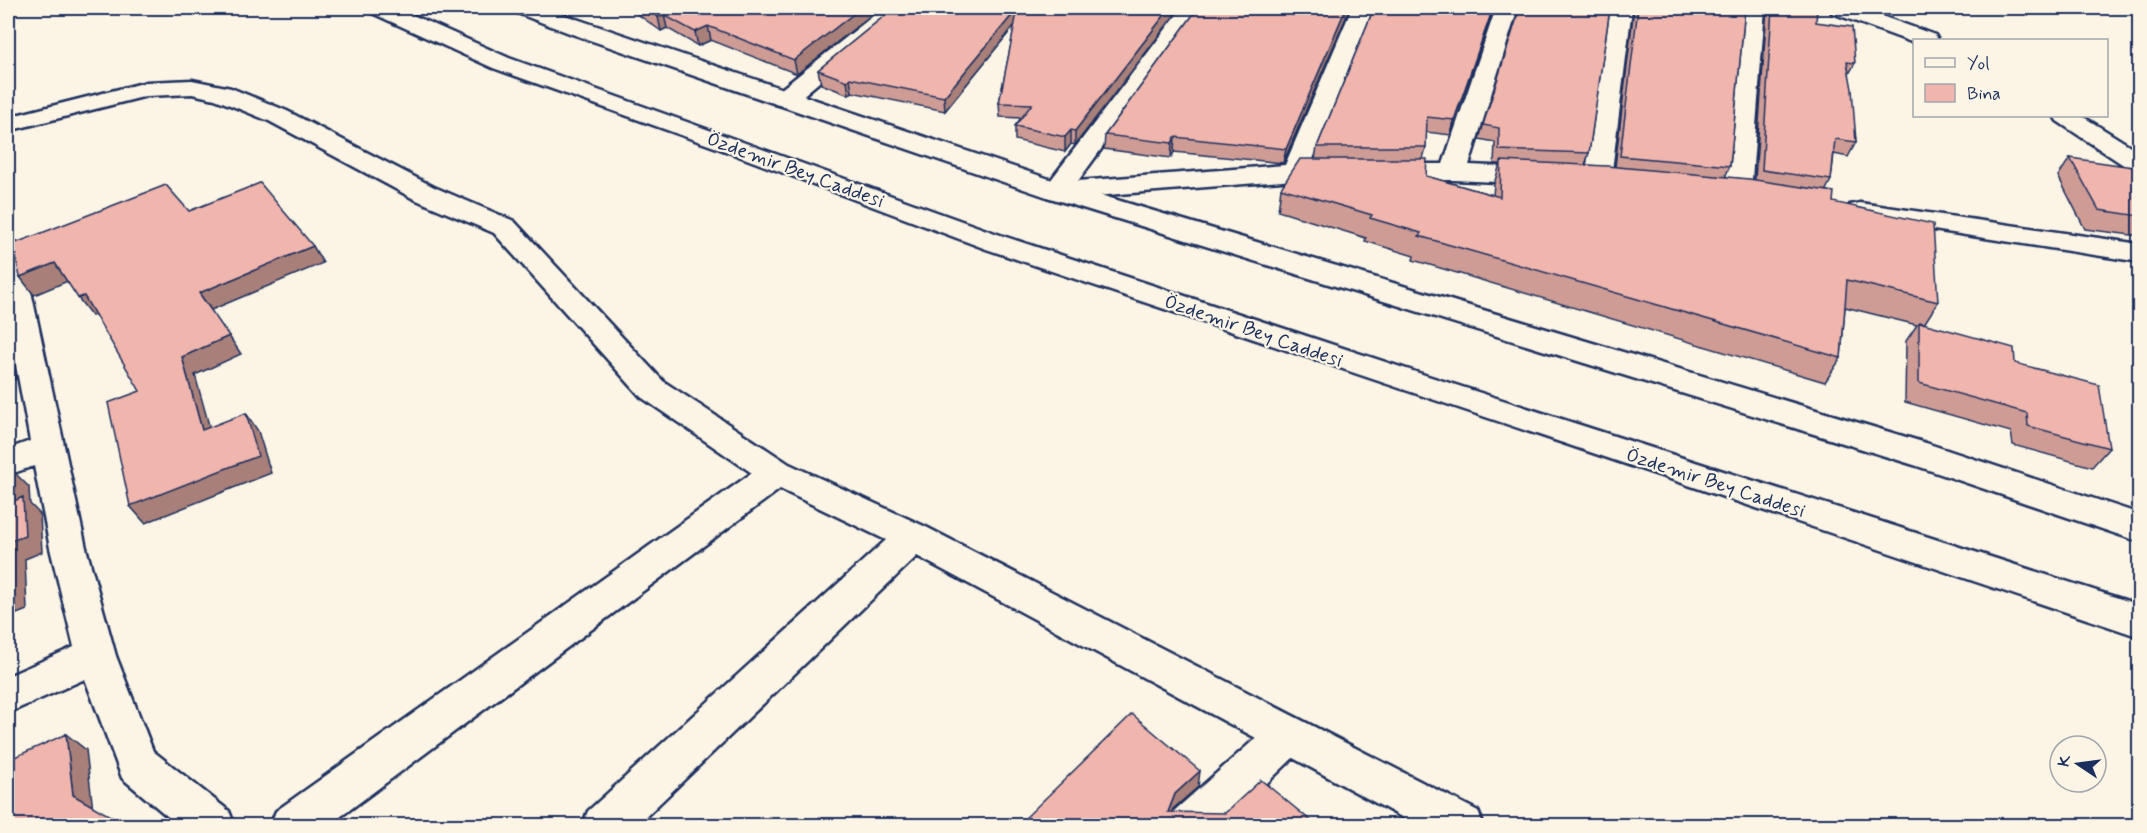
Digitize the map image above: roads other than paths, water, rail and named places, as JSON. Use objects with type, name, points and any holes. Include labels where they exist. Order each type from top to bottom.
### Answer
[{"type":"street","name":"Özdemir Bey Caddesi","points":[[380,8],[501,63],[996,243],[2139,621]]},
{"type":"street","points":[[525,8],[580,29],[1057,191],[1926,456],[2139,528]]},
{"type":"street","points":[[784,99],[896,8]]},
{"type":"street","points":[[1057,191],[1193,8]]},
{"type":"street","points":[[1295,172],[1363,8]]},
{"type":"street","points":[[1454,172],[1507,8]]},
{"type":"street","points":[[1057,191],[1295,172],[1454,172],[1590,178],[1621,8]]},
{"type":"street","points":[[1738,192],[1754,8]]},
{"type":"street","points":[[1840,8],[1924,39]]},
{"type":"street","points":[[8,124],[147,89],[192,87],[222,93],[278,116],[424,193],[504,226],[652,389],[777,473],[914,537],[1462,825]]},
{"type":"street","points":[[2068,117],[2139,164]]},
{"type":"street","points":[[1831,206],[2139,253]]},
{"type":"street","points":[[8,249],[68,548],[96,656],[137,764],[213,825]]},
{"type":"street","points":[[8,462],[48,447]]},
{"type":"street","points":[[292,825],[777,473]]},
{"type":"street","points":[[604,825],[914,537]]},
{"type":"street","points":[[8,695],[96,656]]},
{"type":"street","points":[[1190,825],[1290,734]]}]
